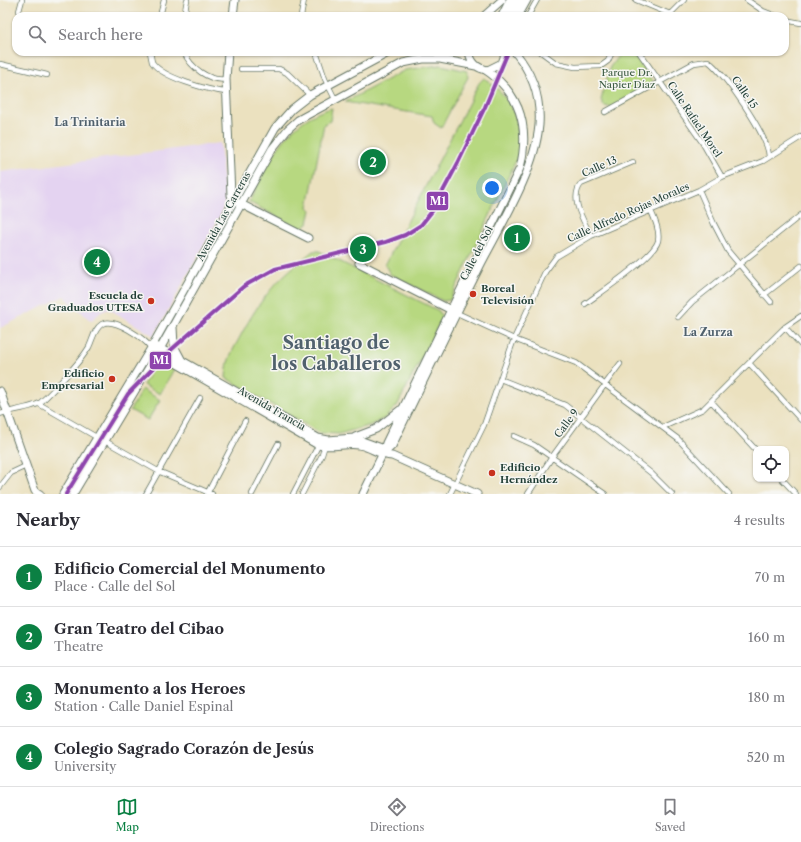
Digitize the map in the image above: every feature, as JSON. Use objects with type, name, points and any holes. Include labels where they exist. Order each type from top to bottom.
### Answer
[{"type":"highway","points":[[508,11],[511,0]]},
{"type":"highway","points":[[508,11],[520,0]]},
{"type":"main road","points":[[234,12],[235,0]]},
{"type":"main road","points":[[508,11],[527,0]]},
{"type":"main road","points":[[228,56],[226,92],[230,191],[233,200],[308,238]]},
{"type":"main road","name":"Avenida Las Carreras","points":[[63,494],[152,346],[275,128],[292,108],[310,95],[382,56]]},
{"type":"main road","points":[[470,56],[476,66]]},
{"type":"main road","points":[[484,69],[498,67],[505,59],[505,56]]},
{"type":"main road","name":"Calle del Sol","points":[[386,452],[404,406],[509,210],[534,156],[539,124],[537,96],[533,82],[517,56]]},
{"type":"main road","name":"Avenida Las Carreras","points":[[73,494],[174,326],[272,149],[288,129],[304,117],[335,99],[404,63],[413,60],[440,59],[484,69]]},
{"type":"main road","name":"Calle del Sol","points":[[363,494],[386,452],[520,168],[525,149],[525,133],[522,115],[515,100],[500,83],[484,69]]},
{"type":"main road","points":[[502,206],[509,210]]},
{"type":"main road","points":[[359,263],[453,312]]},
{"type":"main road","points":[[174,326],[173,341],[181,359]]},
{"type":"main road","name":"Avenida Francia","points":[[152,346],[322,442]]},
{"type":"main road","name":"Avenida Francia","points":[[159,351],[181,359],[322,442]]},
{"type":"main road","points":[[0,391],[3,413],[26,466],[35,493]]},
{"type":"main road","points":[[322,442],[354,438],[382,425],[404,406]]},
{"type":"main road","points":[[354,438],[477,494]]},
{"type":"main road","points":[[322,442],[359,445],[386,452]]},
{"type":"street","points":[[19,11],[22,0]]},
{"type":"street","points":[[161,12],[164,0]]},
{"type":"street","points":[[185,12],[187,0]]},
{"type":"street","points":[[302,12],[304,0]]},
{"type":"street","points":[[530,12],[537,0]]},
{"type":"street","points":[[636,0],[662,12]]},
{"type":"street","points":[[672,12],[684,0]]},
{"type":"street","points":[[747,0],[766,12]]},
{"type":"street","points":[[789,21],[801,23]]},
{"type":"street","points":[[151,56],[152,62],[162,71],[199,86],[226,92]]},
{"type":"street","points":[[186,56],[190,63],[204,74],[213,78],[226,79]]},
{"type":"street","points":[[317,56],[327,85],[335,99]]},
{"type":"street","points":[[546,56],[556,63],[575,68],[601,66],[610,56]]},
{"type":"street","name":"Calle Rafael Morel","points":[[642,56],[659,83],[702,142],[722,177]]},
{"type":"street","name":"Calle 15","points":[[605,112],[694,62],[708,61],[724,77],[744,106],[764,138],[769,157]]},
{"type":"street","points":[[0,64],[47,75]]},
{"type":"street","points":[[241,69],[279,69],[287,73],[310,95]]},
{"type":"street","name":"Calle Alfredo Rojas Morales","points":[[450,494],[484,425],[514,339],[545,272],[552,262],[561,253],[591,236],[699,190],[722,177],[763,161],[801,137]]},
{"type":"street","name":"Calle 13","points":[[591,236],[575,199],[578,188],[581,184],[633,162]]},
{"type":"street","points":[[699,190],[714,224],[728,250],[771,302]]},
{"type":"street","points":[[585,304],[620,278],[655,248],[658,240],[658,230],[651,211]]},
{"type":"street","points":[[678,317],[692,302],[801,215]]},
{"type":"street","points":[[764,294],[801,266]]},
{"type":"street","points":[[453,312],[514,339],[576,363],[664,427],[729,494]]},
{"type":"street","points":[[664,427],[704,409],[785,327],[801,316]]},
{"type":"street","points":[[3,413],[39,404],[89,348],[96,330],[104,323],[110,321],[116,323],[152,346]]},
{"type":"street","points":[[785,327],[801,345]]},
{"type":"street","points":[[749,363],[801,420]]},
{"type":"street","name":"Calle 9","points":[[528,494],[552,457],[620,364]]},
{"type":"street","points":[[500,379],[565,406],[651,473],[672,494]]},
{"type":"street","points":[[146,494],[200,398]]},
{"type":"street","points":[[712,402],[753,447]]},
{"type":"street","points":[[39,404],[98,438]]},
{"type":"street","points":[[105,441],[158,471],[209,493],[245,421]]},
{"type":"street","points":[[514,436],[534,445],[605,494]]},
{"type":"street","points":[[292,494],[322,442]]},
{"type":"street","points":[[302,494],[322,442]]},
{"type":"street","points":[[252,494],[278,444]]},
{"type":"street","points":[[0,487],[11,473],[26,466]]},
{"type":"street","points":[[785,482],[796,494]]},
{"type":"shaded area","points":[[220,143],[225,200],[221,214],[154,336],[109,309],[101,312],[91,321],[64,296],[0,328],[0,172]]},
{"type":"green space","name":"Parque Dr. Napier Díaz","points":[[618,56],[636,56],[654,84],[616,108],[604,106],[601,100],[610,67]]},
{"type":"green space","points":[[441,65],[467,71],[468,77],[441,128],[434,123],[432,116],[345,102],[405,70]]},
{"type":"green space","points":[[484,78],[494,85],[512,109],[516,118],[521,150],[450,300],[443,301],[390,274],[385,265],[479,83]]},
{"type":"green space","points":[[332,108],[330,121],[324,124],[308,207],[311,210],[308,223],[300,229],[249,202],[271,158],[280,145],[302,122],[316,114]]},
{"type":"green space","points":[[313,251],[319,251],[439,311],[442,318],[397,406],[385,418],[371,425],[339,434],[320,433],[226,378],[230,355],[256,310],[272,288],[290,270]]},
{"type":"green space","points":[[157,361],[174,369],[160,394],[143,385]]},
{"type":"green space","points":[[142,389],[160,400],[148,420],[130,410]]},
{"type":"transit line","name":"M1","points":[[66,494],[128,394],[171,350],[244,286],[275,269],[386,242],[405,235],[421,225],[433,210],[458,163],[485,107],[506,56]]},
{"type":"place","name":"Gran Teatro del Cibao","points":[[373,162]]},
{"type":"place","name":"Edificio Comercial del Monumento","points":[[517,238]]},
{"type":"place","name":"Monumento a los Heroes","points":[[363,249]]},
{"type":"place","name":"Colegio Sagrado Corazón de Jesús","points":[[97,262]]},
{"type":"place","name":"Boreal Televisión","points":[[473,294]]},
{"type":"place","name":"Escuela de Graduados UTESA","points":[[151,301]]},
{"type":"place","name":"Edificio Empresarial","points":[[112,379]]},
{"type":"place","name":"Edificio Hernández","points":[[492,473]]},
{"type":"district","name":"La Trinitaria","points":[[90,122]]},
{"type":"district","name":"La Zurza","points":[[708,332]]},
{"type":"district","name":"Santiago de los Caballeros","points":[[336,353]]}]
